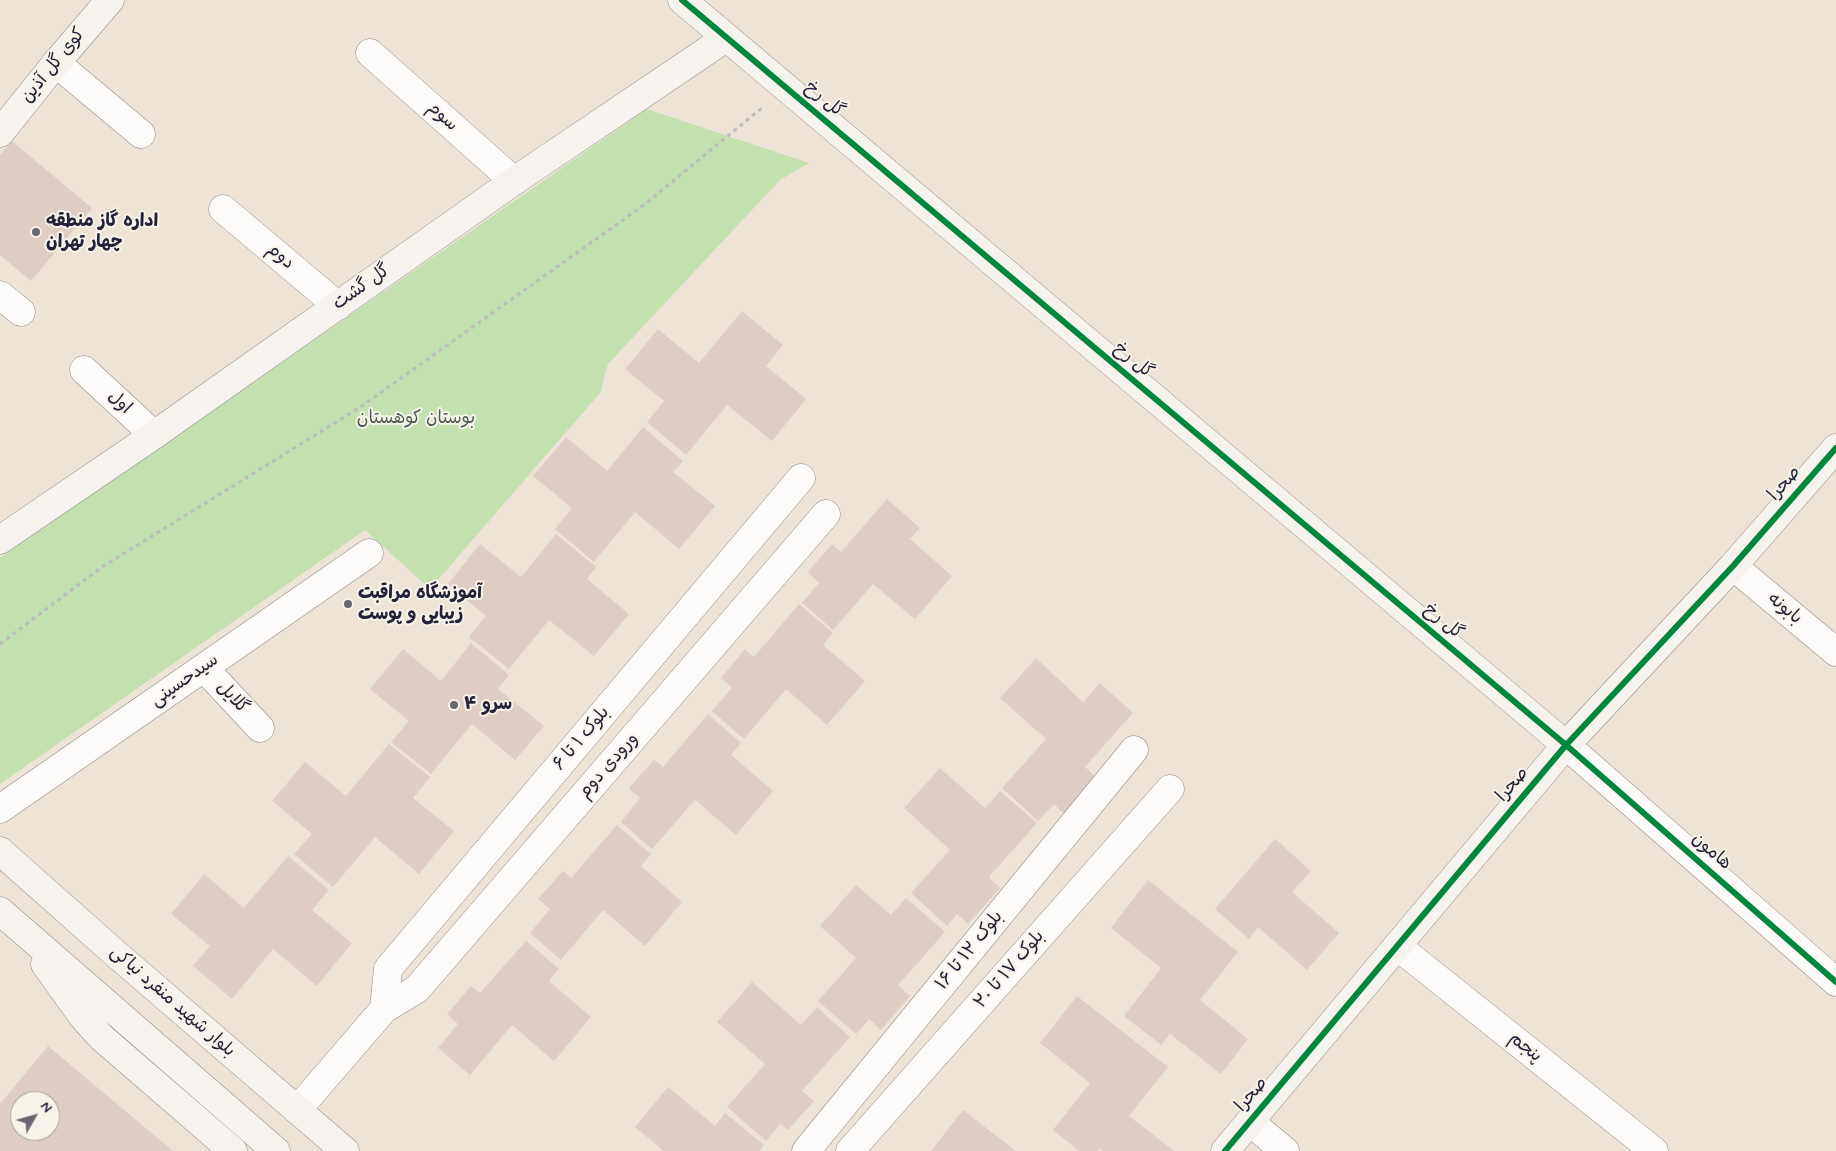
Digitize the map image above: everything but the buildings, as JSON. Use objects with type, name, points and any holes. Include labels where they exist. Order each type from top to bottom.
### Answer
[{"type":"street","name":"کوی گل آذین","points":[[0,133],[110,0]]},
{"type":"street","name":"گل رخ","points":[[682,0],[1566,745]]},
{"type":"street","name":"گل گشت","points":[[0,540],[154,435],[514,181],[726,38]]},
{"type":"street","name":"سوم","points":[[370,53],[514,181]]},
{"type":"street","points":[[56,63],[141,134]]},
{"type":"street","name":"دوم","points":[[222,209],[338,306]]},
{"type":"street","points":[[0,295],[21,312]]},
{"type":"street","name":"اول","points":[[84,370],[154,435]]},
{"type":"street","name":"صحرا","points":[[1225,1151],[1566,745],[1733,566],[1836,448]]},
{"type":"street","name":"بلوک ۱ تا ۶","points":[[384,1009],[388,969],[801,478]]},
{"type":"street","name":"ورودی دوم","points":[[297,1110],[384,1009],[417,989],[826,514]]},
{"type":"street","name":"سیدحسینی","points":[[0,810],[369,553]]},
{"type":"street","name":"بابونه","points":[[1733,566],[1836,652]]},
{"type":"street","name":"گلایل","points":[[204,668],[260,728]]},
{"type":"street","name":"هامون","points":[[1566,745],[1836,982]]},
{"type":"street","name":"بلوک ۱۲ تا ۱۶","points":[[806,1151],[1134,750]]},
{"type":"street","name":"بلوک ۱۷ تا ۲۰","points":[[850,1151],[1170,790]]},
{"type":"street","name":"بلوار شهید منفرد نیاکی","points":[[0,851],[116,954],[345,1151]]},
{"type":"street","points":[[10,920],[83,1017],[101,1037],[233,1151]]},
{"type":"street","points":[[10,920],[276,1151]]},
{"type":"street","name":"پنجم","points":[[1397,946],[1654,1151]]},
{"type":"street","points":[[1250,1122],[1286,1151]]},
{"type":"path","points":[[0,644],[102,567],[360,408],[644,206],[785,88]]},
{"type":"green space","name":"بوستان کوهستان","points":[[647,109],[809,163],[780,180],[608,364],[600,393],[430,589],[365,530],[0,784],[0,558]]},
{"type":"cycle path","points":[[682,0],[1566,745],[1836,982]]},
{"type":"cycle path","points":[[1225,1151],[1566,745],[1733,566],[1836,448]]},
{"type":"place","name":"اداره گاز منطقه چهار تهران","points":[[36,232]]},
{"type":"place","name":"آموزشگاه مراقبت زیبایی و پوست","points":[[348,604]]},
{"type":"place","name":"سرو ۴","points":[[454,705]]}]
